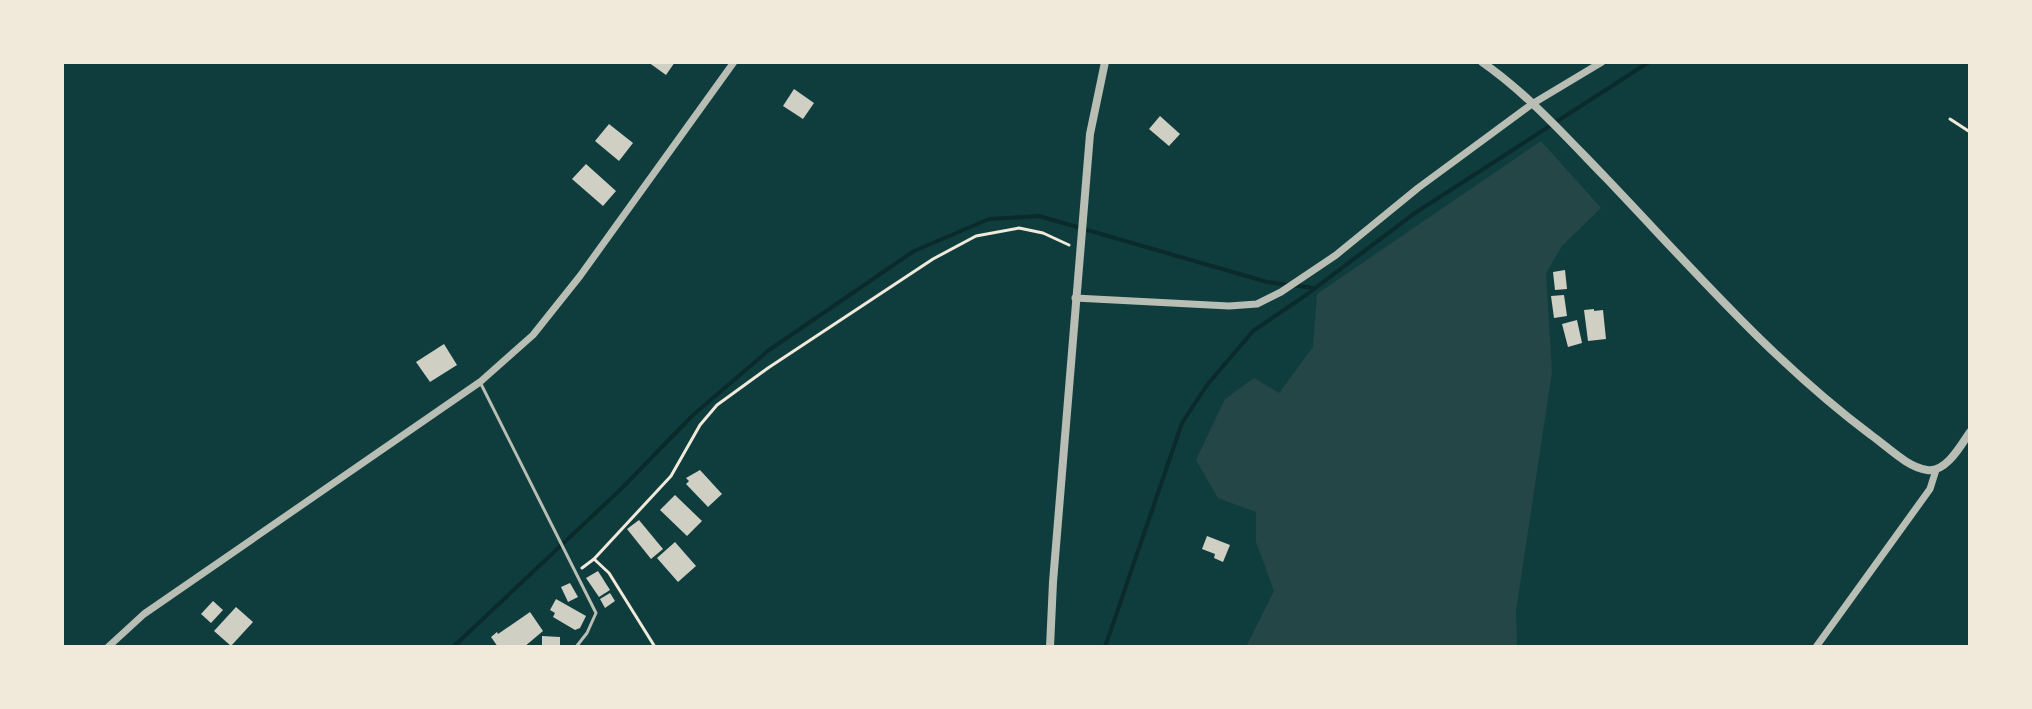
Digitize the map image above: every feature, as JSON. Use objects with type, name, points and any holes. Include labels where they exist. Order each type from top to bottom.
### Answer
[{"type":"street","points":[[108,647],[144,614],[480,382],[533,335],[580,276],[734,62]]},
{"type":"street","points":[[1050,647],[1082,217],[1090,134],[1105,62]]},
{"type":"street","points":[[1482,62],[1565,136],[1783,362],[1846,416],[1912,465],[1936,470]]},
{"type":"street","points":[[1075,298],[1229,306],[1257,304],[1281,292],[1336,255],[1418,188],[1602,62]]},
{"type":"street","points":[[1816,647],[1930,489],[1936,470],[1949,460],[1970,432]]},
{"type":"lane","points":[[480,382],[596,613],[576,647]]},
{"type":"path","points":[[1950,119],[1970,132]]},
{"type":"path","points":[[575,573],[594,559],[671,476],[700,425],[717,405],[933,259],[976,236],[1019,228],[1063,241],[1079,252]]},
{"type":"path","points":[[594,559],[609,573],[655,647]]},
{"type":"shaded area","points":[[1541,141],[1601,208],[1562,246],[1546,273],[1552,372],[1516,611],[1517,647],[1246,647],[1274,591],[1256,542],[1256,512],[1218,498],[1196,460],[1225,399],[1254,378],[1279,393],[1313,347],[1317,294]]},
{"type":"building","points":[[648,62],[675,62],[666,75]]},
{"type":"building","points":[[794,89],[814,103],[803,119],[783,106]]},
{"type":"building","points":[[1160,116],[1180,134],[1169,146],[1149,129]]},
{"type":"building","points":[[609,124],[633,143],[619,161],[595,141]]},
{"type":"building","points":[[586,164],[616,191],[603,206],[572,179]]},
{"type":"building","points":[[1565,270],[1567,289],[1555,290],[1553,272]]},
{"type":"building","points":[[1564,295],[1567,316],[1554,318],[1551,296]]},
{"type":"building","points":[[1584,310],[1603,310],[1606,339],[1588,341]]},
{"type":"building","points":[[1577,320],[1582,343],[1568,347],[1562,324]]},
{"type":"building","points":[[444,344],[457,365],[430,382],[416,362]]},
{"type":"building","points":[[700,470],[722,494],[708,507],[686,484],[689,481],[686,478]]},
{"type":"building","points":[[675,495],[702,521],[687,536],[660,510]]},
{"type":"building","points":[[639,520],[663,549],[651,559],[627,529]]},
{"type":"building","points":[[1207,536],[1230,545],[1223,562],[1214,558],[1215,554],[1202,549]]},
{"type":"building","points":[[675,542],[696,566],[678,582],[657,558]]},
{"type":"building","points":[[598,571],[610,590],[599,597],[586,578]]},
{"type":"building","points":[[570,583],[578,597],[568,602],[561,587]]},
{"type":"building","points":[[610,593],[615,601],[605,608],[600,599]]},
{"type":"building","points":[[556,599],[586,616],[580,628],[575,630],[553,617],[555,613],[550,610]]},
{"type":"building","points":[[213,601],[223,610],[211,623],[201,614]]},
{"type":"building","points":[[236,607],[253,622],[231,646],[214,631]]},
{"type":"building","points":[[530,612],[543,631],[524,647],[498,647],[491,637]]},
{"type":"building","points":[[542,636],[560,637],[560,647],[542,647]]},
{"type":"waterway","points":[[1105,647],[1182,423],[1207,385],[1253,331],[1415,213],[1649,62]]},
{"type":"waterway","points":[[453,647],[621,489],[693,415],[769,350],[914,251],[989,219],[1039,216],[1267,282],[1314,288]]}]
